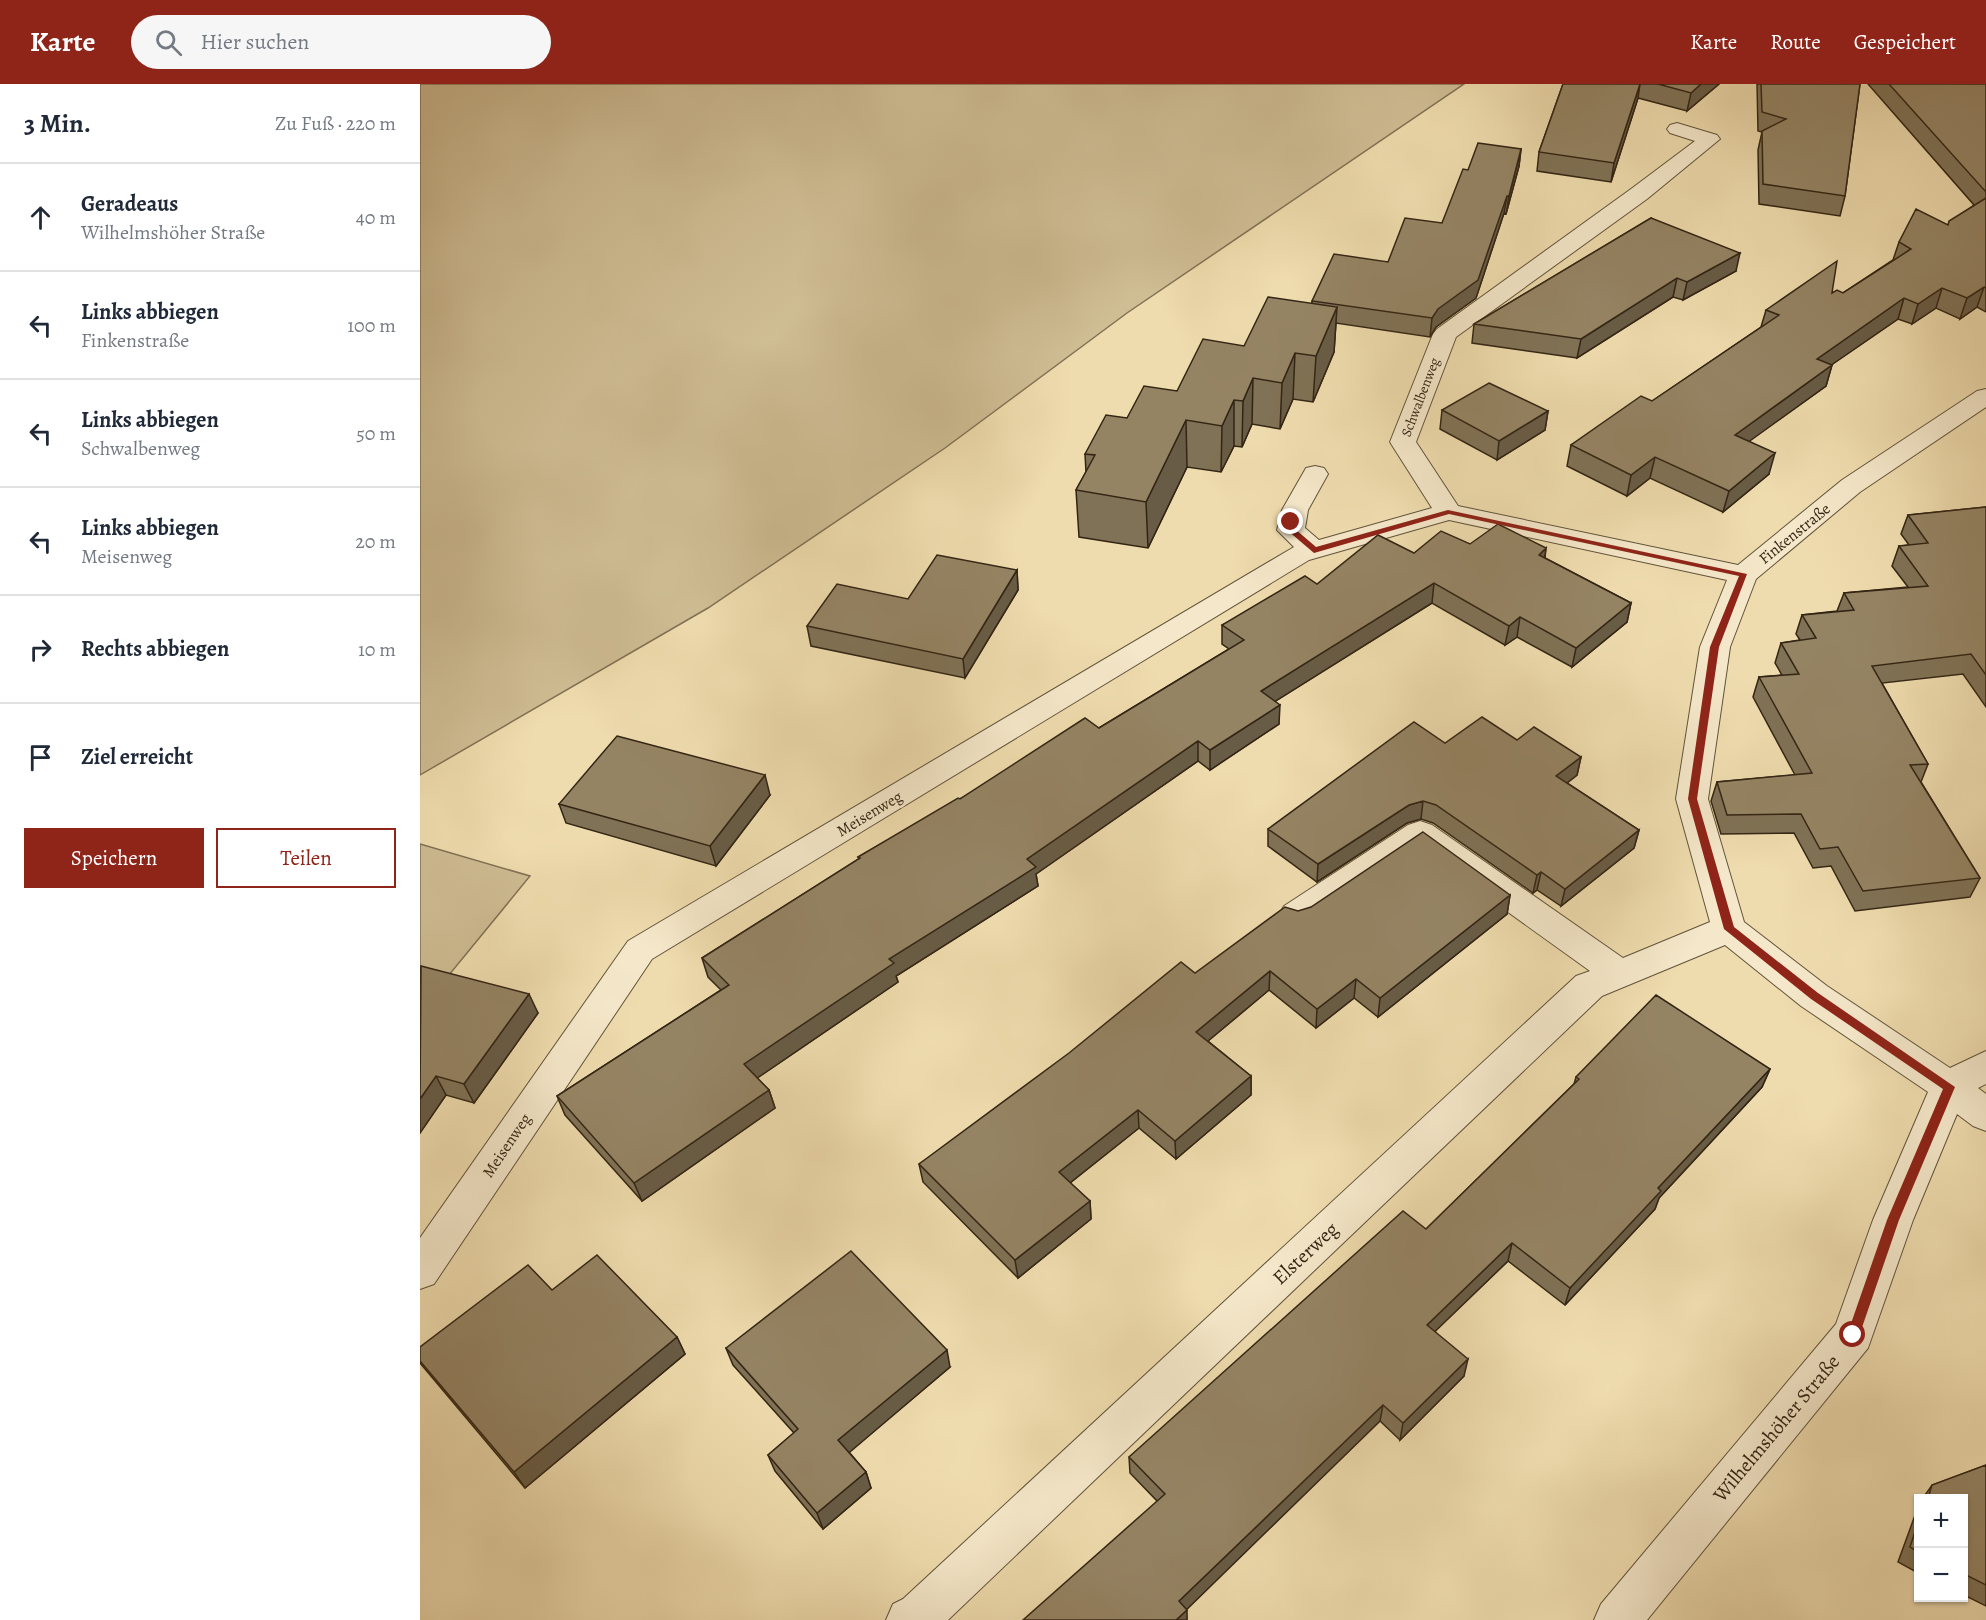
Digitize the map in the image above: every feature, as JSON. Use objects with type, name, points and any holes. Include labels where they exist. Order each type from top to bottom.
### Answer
[{"type":"street","name":"Schwalbenweg","points":[[1448,512],[1403,442],[1445,334],[1639,194],[1710,139],[1677,129]]},
{"type":"street","name":"Finkenstraße","points":[[1729,929],[1692,799],[1715,647],[1743,574],[1851,486],[1986,396]]},
{"type":"street","points":[[1314,550],[1291,530],[1291,522],[1315,474]]},
{"type":"street","name":"Meisenweg","points":[[420,1271],[640,950],[1299,554],[1448,512]]},
{"type":"street","points":[[1448,512],[1743,574]]},
{"type":"street","points":[[1296,915],[1420,833],[1620,974]]},
{"type":"street","points":[[1729,929],[1814,996],[1949,1087],[1986,1115]]},
{"type":"street","name":"Elsterweg","points":[[909,1620],[918,1617],[1589,986],[1729,929]]},
{"type":"street","points":[[1949,1087],[1986,1066]]},
{"type":"street","name":"Wilhelmshöher Straße","points":[[1617,1620],[1853,1335],[1893,1220],[1949,1087]]},
{"type":"shaded area","points":[[420,84],[1464,84],[1127,313],[945,448],[708,608],[420,775]]},
{"type":"shaded area","points":[[420,844],[530,876],[449,975],[420,966]]},
{"type":"building","points":[[1563,84],[1640,84],[1614,163],[1539,152]]},
{"type":"building","points":[[1658,84],[1701,84],[1691,93]]},
{"type":"building","points":[[1761,84],[1860,84],[1845,196],[1763,184],[1762,131],[1786,119],[1762,112]]},
{"type":"building","points":[[1889,84],[1986,84],[1986,192]]},
{"type":"building","points":[[1478,143],[1521,149],[1509,196],[1507,196],[1478,280],[1438,309],[1432,318],[1312,301],[1334,254],[1388,262],[1405,218],[1442,223],[1463,169],[1468,170]]},
{"type":"building","points":[[1986,198],[1986,288],[1984,287],[1967,298],[1942,288],[1918,304],[1904,298],[1817,359],[1832,365],[1735,435],[1775,453],[1729,491],[1655,457],[1631,475],[1571,445],[1641,396],[1652,401],[1779,315],[1766,310],[1837,261],[1832,293],[1837,290],[1843,293],[1911,249],[1899,242],[1916,209],[1948,225],[1949,221]]},
{"type":"building","points":[[1651,218],[1740,253],[1687,282],[1677,278],[1581,339],[1474,324]]},
{"type":"building","points":[[1268,297],[1337,307],[1316,356],[1295,353],[1282,383],[1253,378],[1243,401],[1234,400],[1222,426],[1186,420],[1146,502],[1076,490],[1095,455],[1085,454],[1106,415],[1127,418],[1144,386],[1177,391],[1203,339],[1244,346]]},
{"type":"building","points":[[1489,383],[1548,411],[1499,441],[1442,410]]},
{"type":"building","points":[[1986,507],[1986,675],[1971,654],[1872,666],[1928,764],[1910,765],[1980,878],[1863,891],[1838,847],[1820,849],[1801,814],[1727,815],[1717,782],[1812,773],[1759,677],[1799,674],[1781,643],[1816,638],[1802,615],[1854,610],[1844,593],[1928,586],[1899,546],[1928,543],[1908,515]]},
{"type":"building","points":[[1498,524],[1546,548],[1539,555],[1631,603],[1576,648],[1520,617],[1509,626],[1434,583],[1261,691],[1280,705],[1210,750],[1198,741],[1027,859],[1036,867],[889,959],[894,963],[744,1064],[769,1090],[634,1183],[557,1096],[729,985],[702,958],[860,858],[858,857],[958,798],[960,799],[1085,718],[1099,728],[1244,640],[1222,625],[1305,576],[1317,584],[1378,535],[1414,553],[1441,531],[1470,544]]},
{"type":"building","points":[[937,555],[1017,570],[963,659],[807,626],[837,584],[908,599]]},
{"type":"building","points":[[1482,717],[1517,740],[1534,727],[1581,757],[1556,776],[1639,830],[1565,889],[1541,872],[1537,875],[1436,805],[1423,801],[1409,805],[1318,864],[1268,829],[1414,722],[1445,743]]},
{"type":"building","points":[[617,736],[765,775],[710,846],[559,804]]},
{"type":"building","points":[[1423,832],[1510,895],[1380,998],[1356,979],[1317,1009],[1270,971],[1196,1032],[1251,1076],[1175,1141],[1138,1110],[1059,1172],[1090,1201],[1015,1260],[919,1164],[1069,1053],[1181,962],[1195,973],[1285,907],[1298,911],[1311,907]]},
{"type":"building","points":[[421,966],[529,994],[464,1084],[436,1076],[420,1099]]},
{"type":"building","points":[[1656,995],[1770,1069],[1658,1188],[1661,1191],[1570,1288],[1512,1243],[1427,1325],[1468,1359],[1403,1423],[1383,1405],[1179,1601],[1187,1610],[1176,1620],[1023,1620],[1165,1494],[1129,1457],[1403,1211],[1426,1229],[1579,1079],[1576,1077]]},
{"type":"building","points":[[851,1251],[947,1350],[838,1440],[866,1472],[817,1513],[768,1455],[798,1429],[726,1348]]},
{"type":"building","points":[[597,1255],[677,1337],[514,1472],[420,1361],[420,1347],[528,1265],[552,1290]]},
{"type":"building","points":[[1986,1465],[1986,1585],[1968,1576],[1968,1494],[1929,1494],[1932,1485]]},
{"type":"building","points":[[1914,1535],[1914,1550],[1910,1547]]},
{"type":"route","points":[[1291,522],[1291,530],[1314,550],[1448,512],[1743,574],[1715,647],[1692,799],[1729,929],[1814,996],[1949,1087],[1893,1220],[1853,1335]]}]
